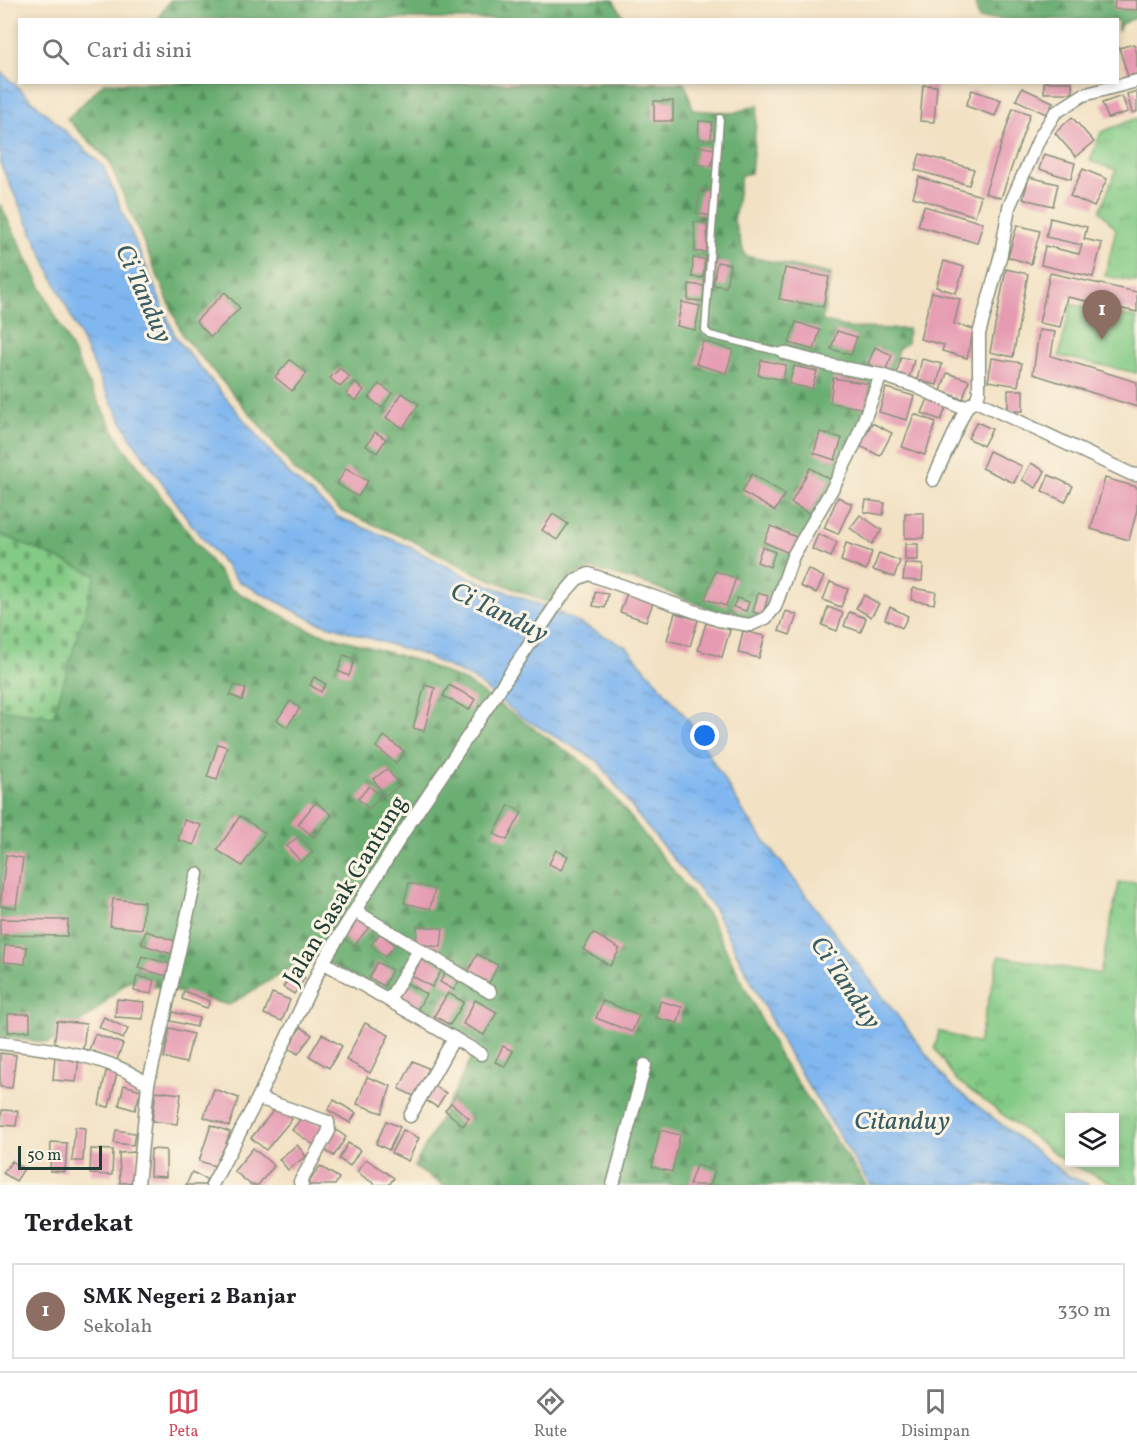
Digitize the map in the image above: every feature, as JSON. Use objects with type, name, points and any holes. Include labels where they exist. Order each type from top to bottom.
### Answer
[{"type":"street","points":[[933,480],[972,403],[980,392],[979,334],[1000,254],[1009,207],[1040,137],[1055,113],[1083,95],[1137,81]]},
{"type":"street","points":[[784,353],[881,375],[915,386],[958,406],[972,403],[1137,475]]},
{"type":"street","name":"Jalan Sasak Gantung","points":[[212,1185],[258,1098],[323,962],[405,830],[562,596],[577,579],[589,574],[719,620],[750,625],[766,618],[775,607],[793,556],[835,484],[856,441],[881,375]]},
{"type":"street","points":[[138,1185],[148,1084],[165,1020],[179,947],[197,874]]},
{"type":"street","points":[[355,910],[490,992]]},
{"type":"street","points":[[389,1000],[419,950]]},
{"type":"street","points":[[323,962],[481,1054]]},
{"type":"street","points":[[410,1116],[454,1038]]},
{"type":"street","points":[[0,1043],[74,1052],[136,1075],[148,1084]]},
{"type":"street","points":[[613,1185],[645,1065]]},
{"type":"street","points":[[258,1098],[328,1122],[329,1131],[300,1182],[302,1185]]},
{"type":"lane","points":[[720,118],[705,330],[710,335],[784,353]]},
{"type":"green space","points":[[170,0],[613,0],[624,18],[159,18]]},
{"type":"green space","points":[[974,0],[1137,0],[1137,17],[1121,24],[1119,29],[1119,18],[979,18]]},
{"type":"green space","points":[[103,84],[685,84],[693,110],[733,113],[758,105],[751,173],[741,175],[734,221],[745,256],[831,274],[822,321],[849,328],[908,329],[907,343],[898,349],[891,373],[878,372],[853,440],[765,614],[750,619],[721,613],[647,584],[592,569],[573,575],[549,603],[473,572],[411,540],[341,511],[295,471],[258,423],[183,336],[109,161],[67,119]]},
{"type":"green space","points":[[1137,118],[1137,282],[1105,276],[1116,229],[1100,211],[1116,170],[1090,161],[1101,132]]},
{"type":"green space","points":[[0,204],[94,394],[122,445],[231,589],[310,630],[421,662],[466,682],[591,768],[708,914],[780,1057],[866,1185],[443,1185],[414,1167],[478,1043],[384,991],[312,955],[229,1005],[129,980],[90,1016],[48,1043],[0,1036]]},
{"type":"green space","points":[[1071,304],[1137,318],[1137,373],[1059,356]]},
{"type":"green space","points":[[0,534],[96,575],[53,717],[0,709]]},
{"type":"green space","points":[[1137,882],[1137,1185],[1116,1185],[1077,1167],[1119,1167],[1119,1113],[1065,1113],[1065,1161],[955,1079],[935,1048],[939,1031],[978,1044],[999,956],[1100,974],[1119,883]]},
{"type":"water","name":"Citanduy","points":[[0,71],[103,166],[176,338],[290,475],[338,517],[408,546],[470,578],[549,608],[627,647],[686,717],[746,816],[949,1084],[1067,1175],[1090,1185],[870,1185],[788,1053],[713,907],[639,817],[598,761],[521,717],[472,678],[421,654],[314,621],[238,581],[192,525],[131,438],[104,388],[0,163]]},
{"type":"building","points":[[1115,0],[1137,0],[1137,10],[1114,9]]},
{"type":"building","points":[[1134,44],[1137,54],[1137,74],[1128,76],[1119,48]]},
{"type":"building","points":[[1044,84],[1072,84],[1073,93],[1044,93]]},
{"type":"building","points":[[923,85],[937,86],[934,122],[920,121]]},
{"type":"building","points":[[1022,88],[1053,102],[1048,115],[1016,100]]},
{"type":"building","points":[[972,90],[1001,100],[995,116],[966,106]]},
{"type":"building","points":[[1137,91],[1137,112],[1132,113],[1127,94]]},
{"type":"building","points":[[1122,96],[1128,112],[1108,118],[1102,103]]},
{"type":"building","points":[[654,101],[673,101],[673,121],[654,121]]},
{"type":"building","points":[[1013,108],[1030,114],[1001,198],[985,193]]},
{"type":"building","points":[[1072,117],[1094,142],[1076,157],[1055,133]]},
{"type":"building","points":[[699,121],[712,122],[711,140],[698,139]]},
{"type":"building","points":[[697,146],[715,149],[711,167],[694,164]]},
{"type":"building","points":[[920,154],[974,169],[969,185],[915,170]]},
{"type":"building","points":[[1044,154],[1075,163],[1071,179],[1039,169]]},
{"type":"building","points":[[1083,169],[1107,179],[1094,207],[1070,196]]},
{"type":"building","points":[[919,177],[981,196],[975,216],[913,197]]},
{"type":"building","points":[[1029,177],[1058,184],[1053,206],[1023,199]]},
{"type":"building","points":[[701,189],[714,191],[710,216],[696,213]]},
{"type":"building","points":[[924,206],[983,223],[977,243],[918,226]]},
{"type":"building","points":[[1050,218],[1087,227],[1084,239],[1102,243],[1093,277],[1041,265],[1045,246],[1079,254],[1082,245],[1046,237]]},
{"type":"building","points":[[694,222],[707,222],[707,252],[695,252]]},
{"type":"building","points":[[1017,225],[1040,231],[1031,264],[1008,257]]},
{"type":"building","points":[[693,258],[705,259],[703,278],[692,277]]},
{"type":"building","points":[[944,261],[964,267],[956,293],[936,287]]},
{"type":"building","points":[[717,262],[730,264],[726,287],[713,285]]},
{"type":"building","points":[[785,268],[829,277],[823,307],[779,299]]},
{"type":"building","points":[[1006,269],[1028,274],[1013,357],[990,352]]},
{"type":"building","points":[[1050,273],[1137,292],[1137,312],[1067,297],[1060,327],[1039,323]]},
{"type":"building","points":[[689,284],[704,286],[703,301],[688,300]]},
{"type":"building","points":[[225,292],[240,308],[211,337],[196,321]]},
{"type":"building","points":[[932,292],[960,299],[954,324],[974,329],[967,358],[942,351],[944,345],[920,339]]},
{"type":"building","points":[[682,302],[700,306],[695,330],[677,326]]},
{"type":"building","points":[[796,322],[820,330],[814,350],[789,343]]},
{"type":"building","points":[[1039,330],[1055,332],[1051,356],[1137,382],[1137,407],[1033,374]]},
{"type":"building","points":[[837,331],[857,337],[851,355],[831,349]]},
{"type":"building","points":[[703,341],[733,350],[726,373],[696,364]]},
{"type":"building","points":[[875,347],[892,355],[885,371],[868,364]]},
{"type":"building","points":[[901,357],[914,360],[909,379],[896,376]]},
{"type":"building","points":[[992,358],[1022,363],[1018,386],[988,381]]},
{"type":"building","points":[[922,359],[942,364],[937,385],[917,380]]},
{"type":"building","points":[[290,360],[307,373],[292,391],[275,377]]},
{"type":"building","points":[[761,360],[786,365],[783,380],[758,375]]},
{"type":"building","points":[[794,366],[817,371],[812,389],[789,384]]},
{"type":"building","points":[[340,368],[350,377],[340,387],[330,378]]},
{"type":"building","points":[[947,373],[969,380],[963,399],[941,391]]},
{"type":"building","points":[[833,378],[870,384],[866,409],[830,403]]},
{"type":"building","points":[[354,382],[364,390],[356,401],[346,394]]},
{"type":"building","points":[[379,384],[392,393],[382,408],[369,398]]},
{"type":"building","points":[[886,388],[914,396],[907,420],[879,412]]},
{"type":"building","points":[[1008,390],[1023,390],[1023,411],[1008,411]]},
{"type":"building","points":[[402,393],[419,404],[403,428],[386,418]]},
{"type":"building","points":[[928,399],[947,405],[941,420],[922,413]]},
{"type":"building","points":[[914,414],[936,422],[925,455],[902,447]]},
{"type":"building","points":[[977,422],[992,429],[983,446],[968,438]]},
{"type":"building","points":[[872,423],[892,433],[880,456],[860,446]]},
{"type":"building","points":[[375,432],[386,439],[377,453],[366,446]]},
{"type":"building","points":[[820,432],[842,438],[835,460],[814,453]]},
{"type":"building","points":[[989,451],[1022,466],[1014,483],[982,468]]},
{"type":"building","points":[[1031,463],[1045,471],[1036,488],[1022,480]]},
{"type":"building","points":[[346,468],[368,481],[358,497],[337,484]]},
{"type":"building","points":[[810,468],[830,479],[810,514],[791,503]]},
{"type":"building","points":[[752,474],[785,494],[775,511],[742,492]]},
{"type":"building","points":[[1049,475],[1073,486],[1065,502],[1042,491]]},
{"type":"building","points":[[1105,478],[1137,487],[1137,510],[1129,540],[1091,529]]},
{"type":"building","points":[[838,497],[852,504],[838,534],[824,528]]},
{"type":"building","points":[[866,500],[885,503],[883,515],[864,512]]},
{"type":"building","points":[[905,513],[924,513],[924,538],[905,538]]},
{"type":"building","points":[[553,514],[568,524],[557,540],[542,530]]},
{"type":"building","points":[[860,515],[882,530],[872,544],[850,528]]},
{"type":"building","points":[[771,526],[798,538],[791,554],[764,542]]},
{"type":"building","points":[[818,534],[837,542],[831,557],[812,549]]},
{"type":"building","points":[[846,543],[872,552],[866,570],[841,561]]},
{"type":"building","points":[[905,544],[918,544],[918,560],[905,560]]},
{"type":"building","points":[[762,547],[775,552],[770,567],[757,562]]},
{"type":"building","points":[[879,553],[900,561],[894,577],[873,570]]},
{"type":"building","points":[[905,563],[923,565],[922,581],[903,580]]},
{"type":"building","points":[[808,569],[824,577],[816,593],[800,586]]},
{"type":"building","points":[[715,571],[736,578],[726,606],[705,599]]},
{"type":"building","points":[[830,582],[848,589],[841,607],[823,600]]},
{"type":"building","points":[[913,588],[936,592],[934,604],[911,600]]},
{"type":"building","points":[[595,592],[608,594],[605,608],[593,606]]},
{"type":"building","points":[[627,593],[653,603],[646,621],[620,612]]},
{"type":"building","points":[[758,593],[768,596],[763,615],[753,612]]},
{"type":"building","points":[[864,595],[879,604],[871,617],[856,608]]},
{"type":"building","points":[[737,598],[749,602],[746,611],[733,607]]},
{"type":"building","points":[[828,607],[843,613],[837,631],[822,625]]},
{"type":"building","points":[[890,607],[908,616],[902,628],[885,619]]},
{"type":"building","points":[[786,611],[797,615],[790,635],[779,631]]},
{"type":"building","points":[[849,612],[866,618],[861,632],[844,626]]},
{"type":"building","points":[[675,613],[698,620],[690,646],[667,640]]},
{"type":"building","points":[[706,623],[730,630],[722,657],[698,650]]},
{"type":"building","points":[[743,631],[765,636],[759,658],[738,653]]},
{"type":"building","points":[[344,655],[355,659],[349,676],[338,671]]},
{"type":"building","points":[[314,677],[326,684],[321,692],[310,685]]},
{"type":"building","points":[[235,685],[246,689],[242,700],[230,695]]},
{"type":"building","points":[[425,685],[435,688],[424,731],[413,728]]},
{"type":"building","points":[[449,685],[475,699],[469,710],[443,696]]},
{"type":"building","points":[[290,701],[300,708],[287,727],[277,720]]},
{"type":"building","points":[[384,736],[405,752],[396,763],[376,747]]},
{"type":"building","points":[[218,744],[227,747],[217,780],[207,777]]},
{"type":"building","points":[[387,769],[400,785],[385,796],[373,779]]},
{"type":"building","points":[[369,786],[381,796],[369,809],[358,799]]},
{"type":"building","points":[[316,802],[332,815],[314,837],[298,824]]},
{"type":"building","points":[[509,805],[522,812],[507,840],[494,834]]},
{"type":"building","points":[[240,816],[265,833],[242,866],[217,850]]},
{"type":"building","points":[[184,820],[201,825],[194,845],[178,840]]},
{"type":"building","points":[[299,836],[313,852],[301,862],[287,846]]},
{"type":"building","points":[[556,850],[568,856],[561,870],[549,864]]},
{"type":"building","points":[[6,855],[23,858],[16,908],[0,906]]},
{"type":"building","points":[[409,883],[435,889],[430,909],[404,903]]},
{"type":"building","points":[[113,899],[144,902],[142,929],[110,926]]},
{"type":"building","points":[[356,916],[370,926],[354,946],[341,936]]},
{"type":"building","points":[[0,919],[68,920],[67,936],[0,935]]},
{"type":"building","points":[[417,926],[443,928],[441,947],[416,944]]},
{"type":"building","points":[[146,931],[175,941],[171,954],[141,944]]},
{"type":"building","points":[[380,933],[395,945],[385,957],[371,945]]},
{"type":"building","points":[[593,933],[620,949],[610,966],[583,949]]},
{"type":"building","points":[[5,945],[27,947],[25,964],[3,962]]},
{"type":"building","points":[[477,954],[498,965],[489,983],[468,972]]},
{"type":"building","points":[[424,955],[444,966],[432,987],[412,976]]},
{"type":"building","points":[[142,956],[170,964],[166,976],[138,968]]},
{"type":"building","points":[[377,962],[392,970],[384,986],[369,978]]},
{"type":"building","points":[[447,969],[461,977],[454,990],[440,982]]},
{"type":"building","points":[[294,971],[305,978],[294,994],[283,987]]},
{"type":"building","points":[[137,976],[154,980],[151,994],[134,991]]},
{"type":"building","points":[[405,982],[426,994],[417,1010],[396,998]]},
{"type":"building","points":[[184,991],[210,1001],[207,1008],[182,999]]},
{"type":"building","points":[[272,993],[290,1000],[282,1021],[264,1014]]},
{"type":"building","points":[[448,993],[464,1002],[450,1025],[434,1016]]},
{"type":"building","points":[[117,999],[144,1002],[143,1019],[115,1017]]},
{"type":"building","points":[[475,1000],[497,1012],[484,1035],[463,1024]]},
{"type":"building","points":[[603,1001],[639,1015],[632,1032],[596,1018]]},
{"type":"building","points":[[660,1001],[682,1007],[678,1023],[656,1018]]},
{"type":"building","points":[[173,1012],[199,1018],[196,1027],[171,1021]]},
{"type":"building","points":[[8,1014],[30,1014],[30,1031],[8,1032]]},
{"type":"building","points":[[104,1017],[128,1029],[123,1039],[99,1027]]},
{"type":"building","points":[[57,1021],[86,1024],[83,1049],[54,1046]]},
{"type":"building","points":[[365,1023],[389,1035],[370,1073],[346,1060]]},
{"type":"building","points":[[301,1027],[312,1035],[298,1054],[287,1047]]},
{"type":"building","points":[[170,1028],[193,1034],[186,1063],[164,1058]]},
{"type":"building","points":[[95,1034],[123,1044],[117,1060],[89,1050]]},
{"type":"building","points":[[322,1034],[342,1046],[329,1068],[309,1056]]},
{"type":"building","points":[[503,1046],[513,1051],[505,1066],[495,1062]]},
{"type":"building","points":[[0,1053],[16,1055],[12,1088],[0,1087]]},
{"type":"building","points":[[55,1056],[79,1059],[76,1082],[53,1080]]},
{"type":"building","points":[[413,1061],[432,1070],[418,1098],[399,1089]]},
{"type":"building","points":[[106,1071],[117,1073],[109,1107],[99,1105]]},
{"type":"building","points":[[367,1077],[391,1086],[382,1113],[357,1104]]},
{"type":"building","points":[[431,1084],[446,1093],[437,1107],[422,1098]]},
{"type":"building","points":[[124,1085],[141,1090],[135,1110],[119,1105]]},
{"type":"building","points":[[214,1089],[239,1098],[229,1126],[204,1117]]},
{"type":"building","points":[[156,1091],[181,1094],[177,1124],[152,1121]]},
{"type":"building","points":[[334,1100],[356,1113],[350,1123],[328,1110]]},
{"type":"building","points":[[451,1103],[469,1118],[463,1126],[445,1110]]},
{"type":"building","points":[[277,1106],[292,1119],[266,1150],[251,1138]]},
{"type":"building","points":[[2,1110],[18,1111],[16,1126],[1,1125]]},
{"type":"building","points":[[302,1117],[326,1128],[314,1145],[292,1130]]},
{"type":"building","points":[[386,1121],[400,1127],[389,1150],[376,1144]]},
{"type":"building","points":[[211,1125],[230,1132],[218,1167],[199,1161]]},
{"type":"building","points":[[75,1127],[85,1128],[83,1161],[72,1161]]},
{"type":"building","points":[[116,1130],[135,1133],[133,1145],[114,1143]]},
{"type":"building","points":[[336,1130],[346,1137],[334,1156],[324,1150]]},
{"type":"building","points":[[403,1130],[419,1138],[408,1161],[391,1153]]},
{"type":"building","points":[[660,1130],[680,1135],[672,1172],[652,1167]]},
{"type":"building","points":[[51,1142],[67,1143],[65,1172],[50,1171]]},
{"type":"building","points":[[348,1143],[360,1150],[350,1166],[339,1159]]},
{"type":"building","points":[[297,1145],[306,1156],[288,1170],[279,1159]]},
{"type":"building","points":[[253,1148],[274,1166],[258,1185],[251,1185],[234,1171]]},
{"type":"building","points":[[91,1149],[113,1150],[112,1175],[90,1174]]},
{"type":"building","points":[[151,1149],[166,1150],[166,1177],[150,1176]]},
{"type":"building","points":[[136,1152],[138,1182],[120,1183],[119,1153]]},
{"type":"building","points":[[366,1159],[394,1178],[389,1185],[376,1185],[357,1172]]},
{"type":"building","points":[[12,1161],[24,1169],[16,1181],[3,1173]]},
{"type":"building","points":[[696,1165],[715,1171],[710,1185],[689,1185]]},
{"type":"building","points":[[320,1166],[339,1178],[335,1185],[307,1185]]},
{"type":"building","points":[[192,1172],[208,1180],[206,1185],[186,1185]]},
{"type":"place","name":"SMK Negeri 2 Banjar","points":[[1102,340]]},
{"type":"water label","name":"Ci Tanduy","points":[[143,294]]},
{"type":"water label","name":"Ci Tanduy","points":[[499,613]]},
{"type":"water label","name":"Ci Tanduy","points":[[845,983]]}]
